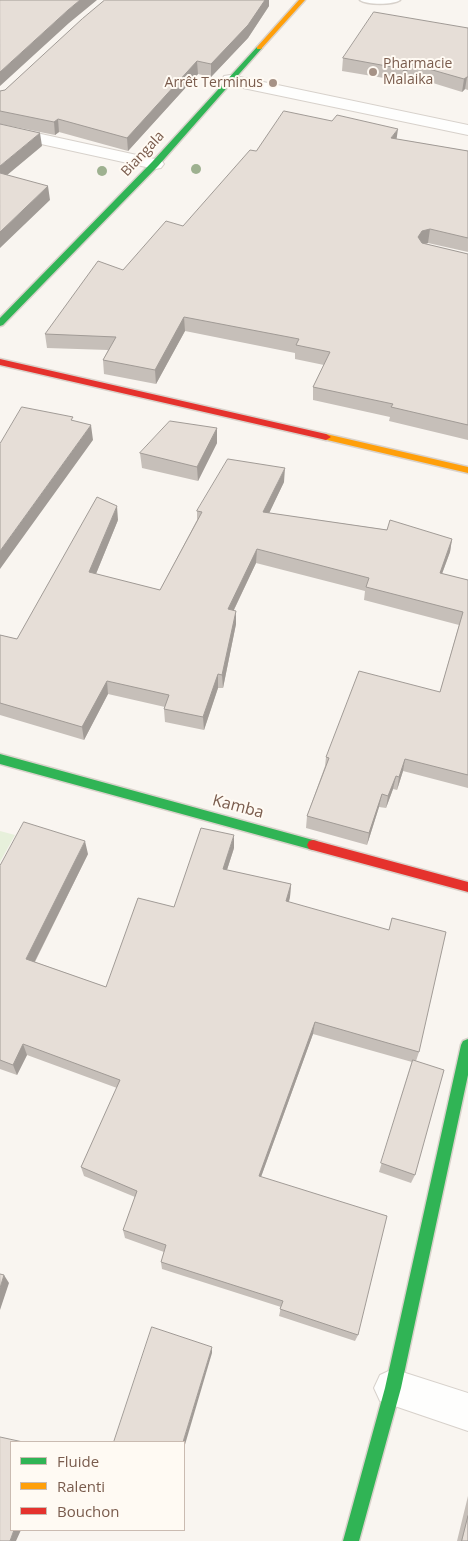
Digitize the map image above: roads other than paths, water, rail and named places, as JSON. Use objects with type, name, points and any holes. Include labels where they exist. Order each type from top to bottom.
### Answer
[{"type":"street","name":"Biangala","points":[[0,323],[154,164],[302,0]]},
{"type":"street","points":[[230,80],[468,130]]},
{"type":"street","points":[[0,130],[154,164]]},
{"type":"street","points":[[0,362],[468,470]]},
{"type":"street","name":"Kamba","points":[[0,759],[468,886]]},
{"type":"street","points":[[351,1541],[393,1388],[468,1044]]},
{"type":"street","points":[[393,1388],[468,1412]]},
{"type":"lane","points":[[365,0],[395,0]]},
{"type":"place","name":"Pharmacie Malaika","points":[[373,72]]},
{"type":"place","name":"Arrêt Terminus","points":[[273,83]]}]
